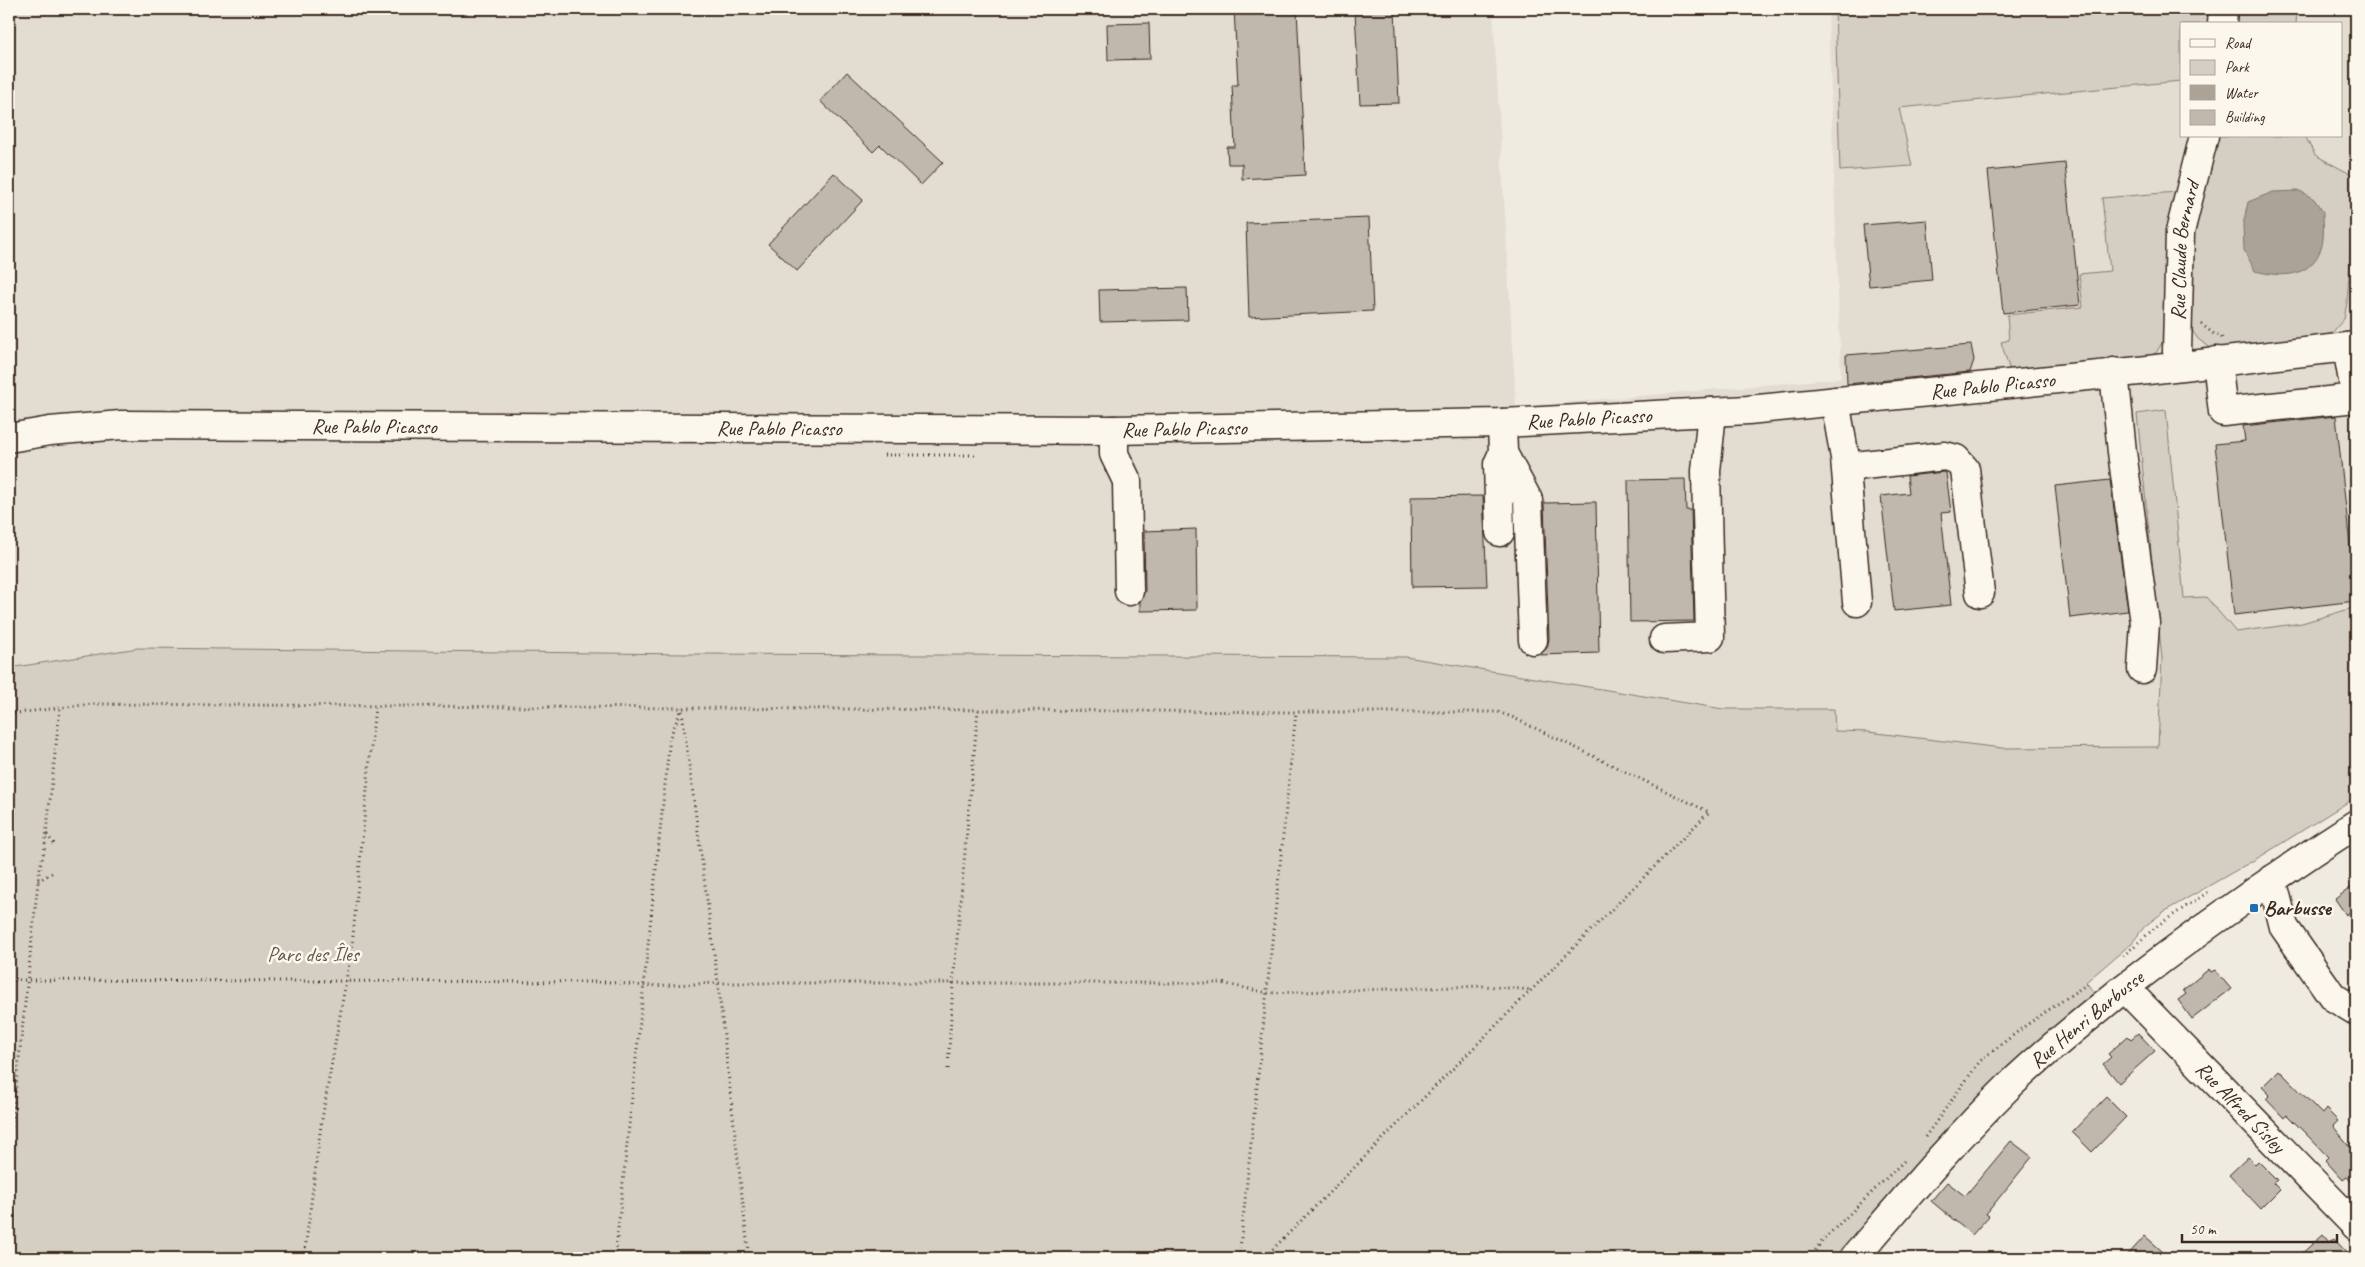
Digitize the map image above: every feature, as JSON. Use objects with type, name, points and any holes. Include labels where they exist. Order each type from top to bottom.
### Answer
[{"type":"street","points":[[2222,9],[2222,22]]},
{"type":"street","name":"Rue Claude Bernard","points":[[2179,366],[2177,350],[2180,232],[2204,138]]},
{"type":"street","points":[[2221,361],[2224,412],[2356,398],[2352,346]]},
{"type":"street","name":"Rue Pablo Picasso","points":[[9,438],[50,431],[121,425],[1114,430],[1502,423],[1712,412],[1835,401],[2179,366],[2352,346]]},
{"type":"street","points":[[2114,372],[2122,452],[2145,623],[2142,668]]},
{"type":"street","points":[[1835,401],[1846,467],[1857,602]]},
{"type":"street","points":[[1664,639],[1710,637],[1706,471],[1712,412]]},
{"type":"street","points":[[1500,532],[1498,464],[1503,452],[1502,423]]},
{"type":"street","points":[[1114,430],[1114,454],[1127,481],[1129,591]]},
{"type":"street","points":[[1503,452],[1528,500],[1533,640]]},
{"type":"street","points":[[1846,467],[1945,456],[1956,460],[1965,469],[1980,593]]},
{"type":"street","name":"Rue Henri Barbusse","points":[[1854,1258],[1966,1131],[2009,1086],[2065,1036],[2179,944],[2272,879],[2356,824]]},
{"type":"street","points":[[2272,879],[2284,927],[2333,997],[2356,1011]]},
{"type":"street","name":"Rue Alfred Sisley","points":[[2125,988],[2356,1226]]},
{"type":"path","points":[[2197,321],[2214,334],[2222,336],[2221,361]]},
{"type":"path","points":[[9,714],[92,704],[1498,712],[1709,812],[1264,1258]]},
{"type":"path","points":[[304,1258],[321,1125],[347,982],[375,706]]},
{"type":"path","points":[[9,1152],[38,881],[46,835],[60,708]]},
{"type":"path","points":[[682,708],[718,983],[749,1258]]},
{"type":"path","points":[[615,1258],[670,737],[682,708]]},
{"type":"path","points":[[948,1069],[952,983],[978,710]]},
{"type":"path","points":[[1239,1258],[1296,712]]},
{"type":"path","points":[[46,835],[54,845]]},
{"type":"path","points":[[38,881],[52,873]]},
{"type":"path","points":[[9,980],[609,982],[645,986],[718,983],[1221,983],[1268,993],[1484,986],[1532,990]]},
{"type":"path","points":[[9,1253],[73,1258]]},
{"type":"shaded area","points":[[9,9],[1493,9],[1516,407],[1841,378],[1828,9],[2356,9],[2356,633],[2191,670],[2165,410],[2137,414],[2162,659],[2158,747],[1836,780],[1834,709],[1723,709],[1406,657],[692,654],[138,648],[9,668]]},
{"type":"green space","points":[[1835,9],[2212,9],[2211,22],[2180,22],[2180,81],[1899,108],[1912,166],[1840,171]]},
{"type":"green space","points":[[2232,9],[2297,9],[2296,22],[2231,22]]},
{"type":"green space","points":[[2213,138],[2306,138],[2315,155],[2356,177],[2347,303],[2344,319],[2331,334],[2227,351],[2212,349],[2198,339],[2189,326],[2189,245]]},
{"type":"green space","points":[[2176,192],[2166,236],[2166,336],[2156,353],[2140,360],[2028,372],[2009,368],[2001,342],[2009,340],[2007,315],[2083,307],[2079,274],[2110,271],[2102,198]]},
{"type":"green space","name":"Parc des Îles","points":[[2166,410],[2184,598],[2206,597],[2236,632],[2302,623],[2356,607],[2356,797],[2263,855],[2165,911],[2145,926],[2132,943],[2086,982],[2098,998],[1844,1258],[9,1258],[9,668],[138,648],[692,654],[1406,657],[1723,709],[1834,709],[1835,731],[1868,732],[2002,748],[2158,747],[2162,659],[2137,414]]},
{"type":"water","points":[[2300,191],[2314,199],[2323,212],[2322,247],[2315,260],[2308,267],[2292,274],[2283,275],[2255,271],[2244,250],[2243,225],[2248,202],[2273,192]]},
{"type":"building","points":[[1234,9],[1297,9],[1305,175],[1242,179],[1242,164],[1228,164],[1227,147],[1235,147],[1232,85],[1238,85]]},
{"type":"building","points":[[1395,9],[1399,103],[1360,104],[1355,12]]},
{"type":"building","points":[[1149,23],[1150,59],[1108,60],[1107,24]]},
{"type":"building","points":[[847,72],[943,162],[921,185],[880,145],[873,152],[820,101]]},
{"type":"building","points":[[2065,163],[2080,305],[2003,313],[1988,171]]},
{"type":"building","points":[[834,173],[863,200],[797,271],[768,244]]},
{"type":"building","points":[[1369,218],[1373,311],[1249,317],[1246,223]]},
{"type":"building","points":[[1927,220],[1932,280],[1869,286],[1863,225]]},
{"type":"building","points":[[1187,288],[1188,320],[1100,322],[1099,290]]},
{"type":"building","points":[[1971,345],[1974,360],[1970,372],[1847,384],[1846,355]]},
{"type":"building","points":[[2336,416],[2356,601],[2234,615],[2215,444],[2245,441],[2243,426]]},
{"type":"building","points":[[1946,473],[1951,512],[1941,513],[1951,605],[1894,611],[1881,496],[1909,493],[1907,476]]},
{"type":"building","points":[[1685,479],[1686,510],[1691,510],[1694,621],[1630,622],[1628,480]]},
{"type":"building","points":[[2110,480],[2128,611],[2070,618],[2055,486]]},
{"type":"building","points":[[1483,496],[1487,586],[1412,587],[1411,497]]},
{"type":"building","points":[[1596,502],[1599,653],[1540,655],[1547,648],[1549,639],[1544,503]]},
{"type":"building","points":[[1196,529],[1197,610],[1140,611],[1140,601],[1145,591],[1144,531]]},
{"type":"building","points":[[2356,884],[2356,908],[2346,915],[2335,899]]},
{"type":"building","points":[[2209,969],[2211,972],[2215,970],[2231,989],[2192,1019],[2178,1000],[2186,994],[2183,990]]},
{"type":"building","points":[[2138,1033],[2155,1051],[2119,1083],[2103,1064],[2111,1057],[2108,1054],[2128,1036],[2131,1039]]},
{"type":"building","points":[[2279,1070],[2322,1114],[2326,1109],[2338,1121],[2333,1126],[2356,1154],[2356,1187],[2347,1177],[2343,1180],[2325,1160],[2328,1157],[2310,1138],[2287,1115],[2284,1118],[2266,1099],[2270,1095],[2262,1087]]},
{"type":"building","points":[[2106,1097],[2126,1117],[2092,1152],[2072,1132]]},
{"type":"building","points":[[2011,1141],[2032,1157],[1986,1214],[1989,1216],[1972,1235],[1931,1201],[1947,1182],[1965,1196]]},
{"type":"building","points":[[2248,1157],[2255,1164],[2258,1161],[2277,1180],[2273,1183],[2280,1190],[2261,1209],[2229,1175]]},
{"type":"building","points":[[2323,1234],[2330,1242],[2334,1239],[2352,1258],[2297,1258]]},
{"type":"building","points":[[2145,1236],[2170,1258],[2125,1258]]},
{"type":"place","name":"Barbusse","points":[[2254,908]]}]
